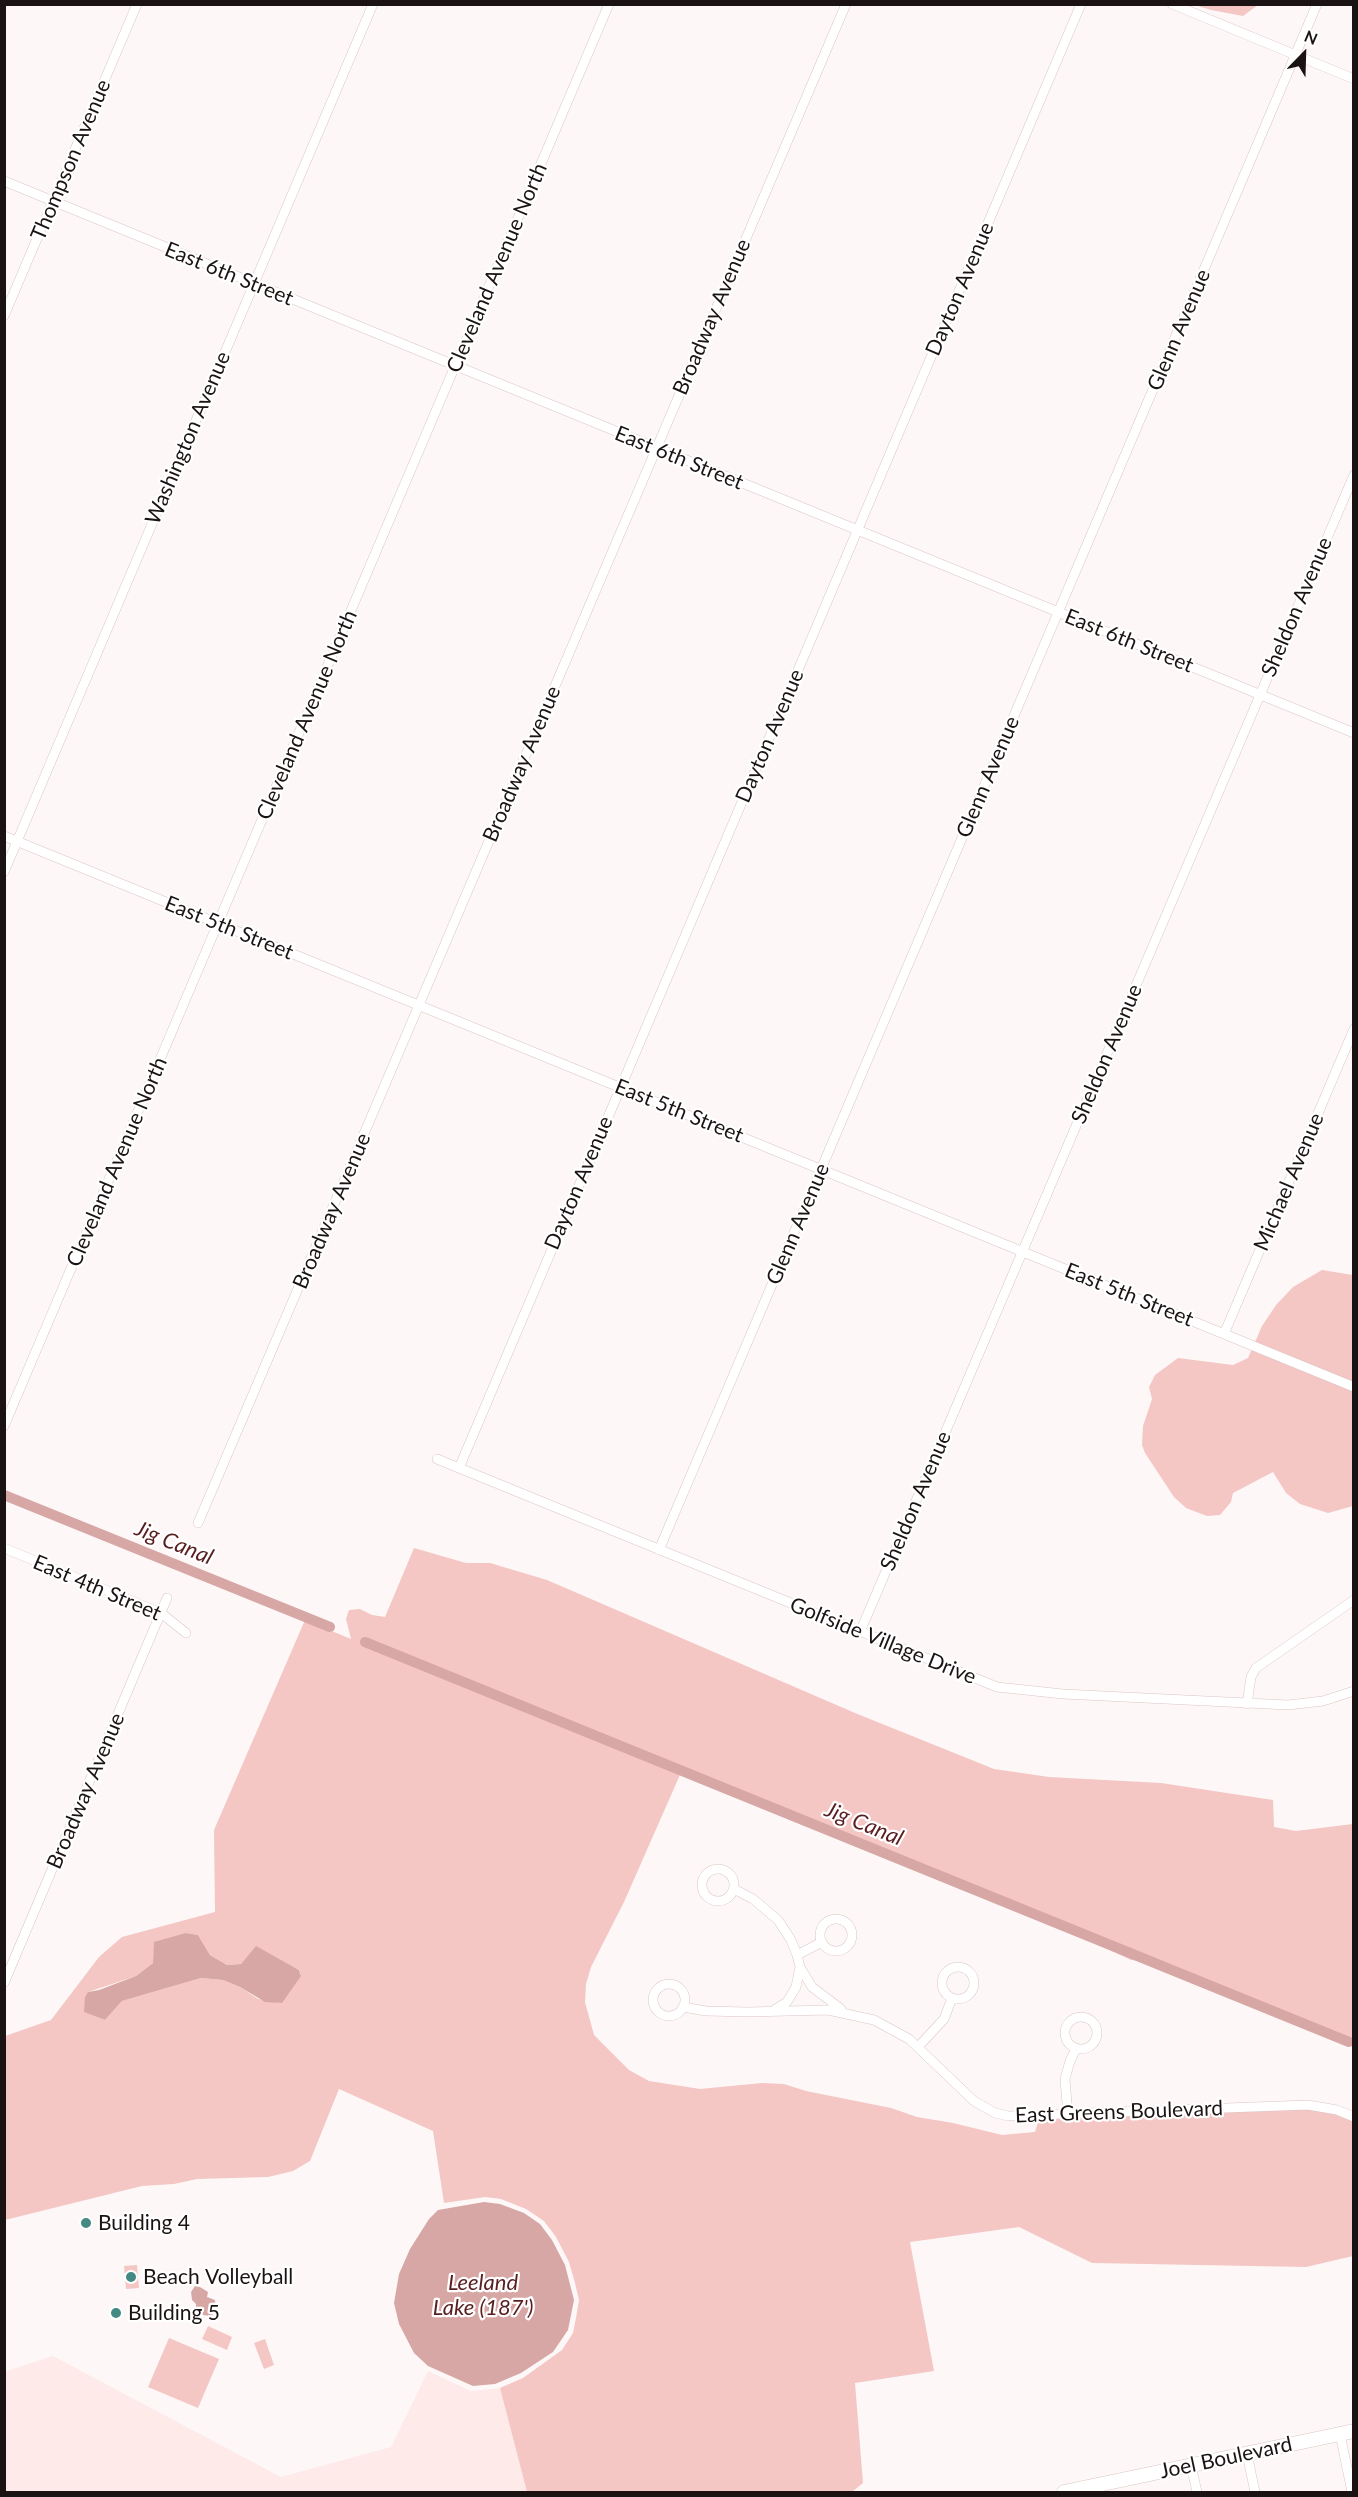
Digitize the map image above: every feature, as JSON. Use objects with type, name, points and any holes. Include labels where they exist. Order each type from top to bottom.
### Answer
[{"type":"main road","name":"Joel Boulevard","points":[[1064,2493],[1098,2489],[1191,2465],[1346,2433]]},
{"type":"street","name":"Thompson Avenue","points":[[4,316],[137,4]]},
{"type":"street","name":"Washington Avenue","points":[[4,873],[374,4]]},
{"type":"street","name":"Cleveland Avenue North","points":[[4,1426],[609,4]]},
{"type":"street","name":"Broadway Avenue","points":[[198,1523],[846,4]]},
{"type":"street","name":"Dayton Avenue","points":[[459,1468],[1081,4]]},
{"type":"street","points":[[1172,4],[1353,79]]},
{"type":"street","name":"Glenn Avenue","points":[[659,1550],[1317,4]]},
{"type":"street","name":"East 6th Street","points":[[4,181],[1353,733]]},
{"type":"street","name":"Sheldon Avenue","points":[[860,1632],[1353,475]]},
{"type":"street","name":"East 5th Street","points":[[4,836],[1353,1387]]},
{"type":"street","name":"Michael Avenue","points":[[1224,1334],[1353,1029]]},
{"type":"street","name":"Golfside Village Drive","points":[[437,1459],[983,1682],[1012,1690],[1247,1704],[1310,1704],[1353,1691]]},
{"type":"street","name":"East 4th Street","points":[[4,1548],[161,1613],[186,1633]]},
{"type":"street","name":"Broadway Avenue","points":[[4,1983],[167,1598]]},
{"type":"street","points":[[1247,1704],[1251,1677],[1256,1668],[1353,1600]]},
{"type":"street","points":[[734,1889],[753,1899],[778,1920],[791,1940],[797,1955],[800,1967],[792,1995],[782,2006],[765,2012]]},
{"type":"street","points":[[797,1955],[822,1942]]},
{"type":"street","name":"East Greens Boulevard","points":[[800,1967],[812,1988],[829,2002],[846,2012],[887,2026],[918,2047],[964,2092],[995,2113],[1021,2117],[1068,2116],[1308,2105],[1337,2110],[1353,2116]]},
{"type":"street","points":[[918,2047],[944,2019],[952,1998]]},
{"type":"street","name":"East Greens Boulevard","points":[[683,2007],[706,2011],[828,2010],[846,2012]]},
{"type":"street","points":[[1068,2116],[1065,2079],[1076,2049]]},
{"type":"street","points":[[1346,2433],[1352,2493]]},
{"type":"street","points":[[1246,2454],[1255,2493]]},
{"type":"street","points":[[1191,2465],[1197,2493]]},
{"type":"shaded area","points":[[1195,5],[1258,5],[1243,16]]},
{"type":"shaded area","points":[[1322,1270],[1353,1275],[1353,1506],[1328,1513],[1300,1504],[1286,1493],[1273,1472],[1233,1493],[1231,1502],[1220,1515],[1207,1516],[1186,1508],[1174,1497],[1142,1445],[1143,1426],[1152,1399],[1149,1387],[1155,1375],[1178,1358],[1233,1365],[1248,1358],[1262,1326],[1276,1305],[1293,1287]]},
{"type":"shaded area","points":[[414,1548],[466,1563],[490,1563],[547,1580],[855,1713],[994,1769],[1049,1777],[1161,1783],[1273,1800],[1274,1827],[1296,1831],[1353,1824],[1353,2044],[1163,1963],[1131,1960],[1056,1925],[683,1768],[624,1902],[591,1967],[586,1984],[585,2002],[594,2035],[629,2070],[649,2081],[700,2089],[762,2083],[784,2084],[806,2091],[891,2108],[917,2117],[1002,2135],[1035,2132],[1039,2119],[1321,2103],[1353,2114],[1353,2256],[1306,2267],[1092,2263],[1019,2227],[910,2242],[934,2371],[855,2383],[863,2483],[852,2492],[527,2492],[500,2388],[523,2378],[562,2350],[573,2333],[576,2318],[579,2300],[575,2283],[569,2262],[556,2237],[544,2221],[526,2209],[501,2199],[485,2197],[444,2203],[433,2131],[339,2089],[310,2161],[293,2171],[268,2177],[197,2179],[174,2184],[142,2186],[5,2220],[5,2036],[51,2020],[99,1957],[122,1937],[215,1912],[214,1830],[305,1620],[351,1639],[346,1619],[349,1610],[360,1609],[372,1615],[385,1617]],"holes":[[[186,1933],[198,1935],[210,1955],[227,1965],[241,1964],[256,1947],[299,1970],[301,1975],[281,2003],[258,1999],[240,1987],[223,1980],[201,1978],[122,2001],[105,2020],[85,2012],[88,1992],[136,1976],[153,1963],[154,1951]]]},
{"type":"shaded area","name":"Beach Volleyball","points":[[137,2265],[139,2288],[126,2289],[124,2266]]},
{"type":"shaded area","points":[[208,2326],[232,2337],[227,2350],[202,2339]]},
{"type":"shaded area","points":[[169,2338],[219,2359],[198,2408],[148,2387]]},
{"type":"shaded area","points":[[265,2339],[274,2365],[264,2369],[254,2343]]},
{"type":"shaded area","points":[[53,2356],[281,2477],[391,2447],[428,2371],[471,2391],[500,2388],[527,2492],[5,2492],[4,2372]]},
{"type":"water","points":[[186,1933],[198,1935],[210,1955],[227,1965],[241,1964],[256,1946],[299,1970],[301,1976],[282,2003],[265,2002],[223,1980],[201,1978],[122,2001],[105,2020],[84,2012],[85,1997],[88,1992],[136,1976],[153,1963],[154,1942]]},
{"type":"water","name":"Leeland Lake (187')","points":[[484,2202],[500,2204],[524,2213],[540,2224],[552,2240],[565,2265],[574,2300],[568,2330],[553,2352],[521,2373],[495,2384],[473,2386],[428,2366],[414,2353],[399,2324],[394,2303],[399,2274],[410,2249],[429,2219],[438,2210]]},
{"type":"water","points":[[195,2286],[208,2292],[207,2297],[215,2300],[216,2311],[211,2316],[203,2315],[196,2308],[191,2292]]},
{"type":"waterway","name":"Jig Canal","points":[[4,1495],[330,1627]]},
{"type":"waterway","name":"Jig Canal","points":[[365,1642],[1349,2042]]},
{"type":"place","name":"Building 4","points":[[86,2223]]},
{"type":"place","name":"Beach Volleyball","points":[[131,2277]]},
{"type":"place","name":"Building 5","points":[[116,2313]]}]
